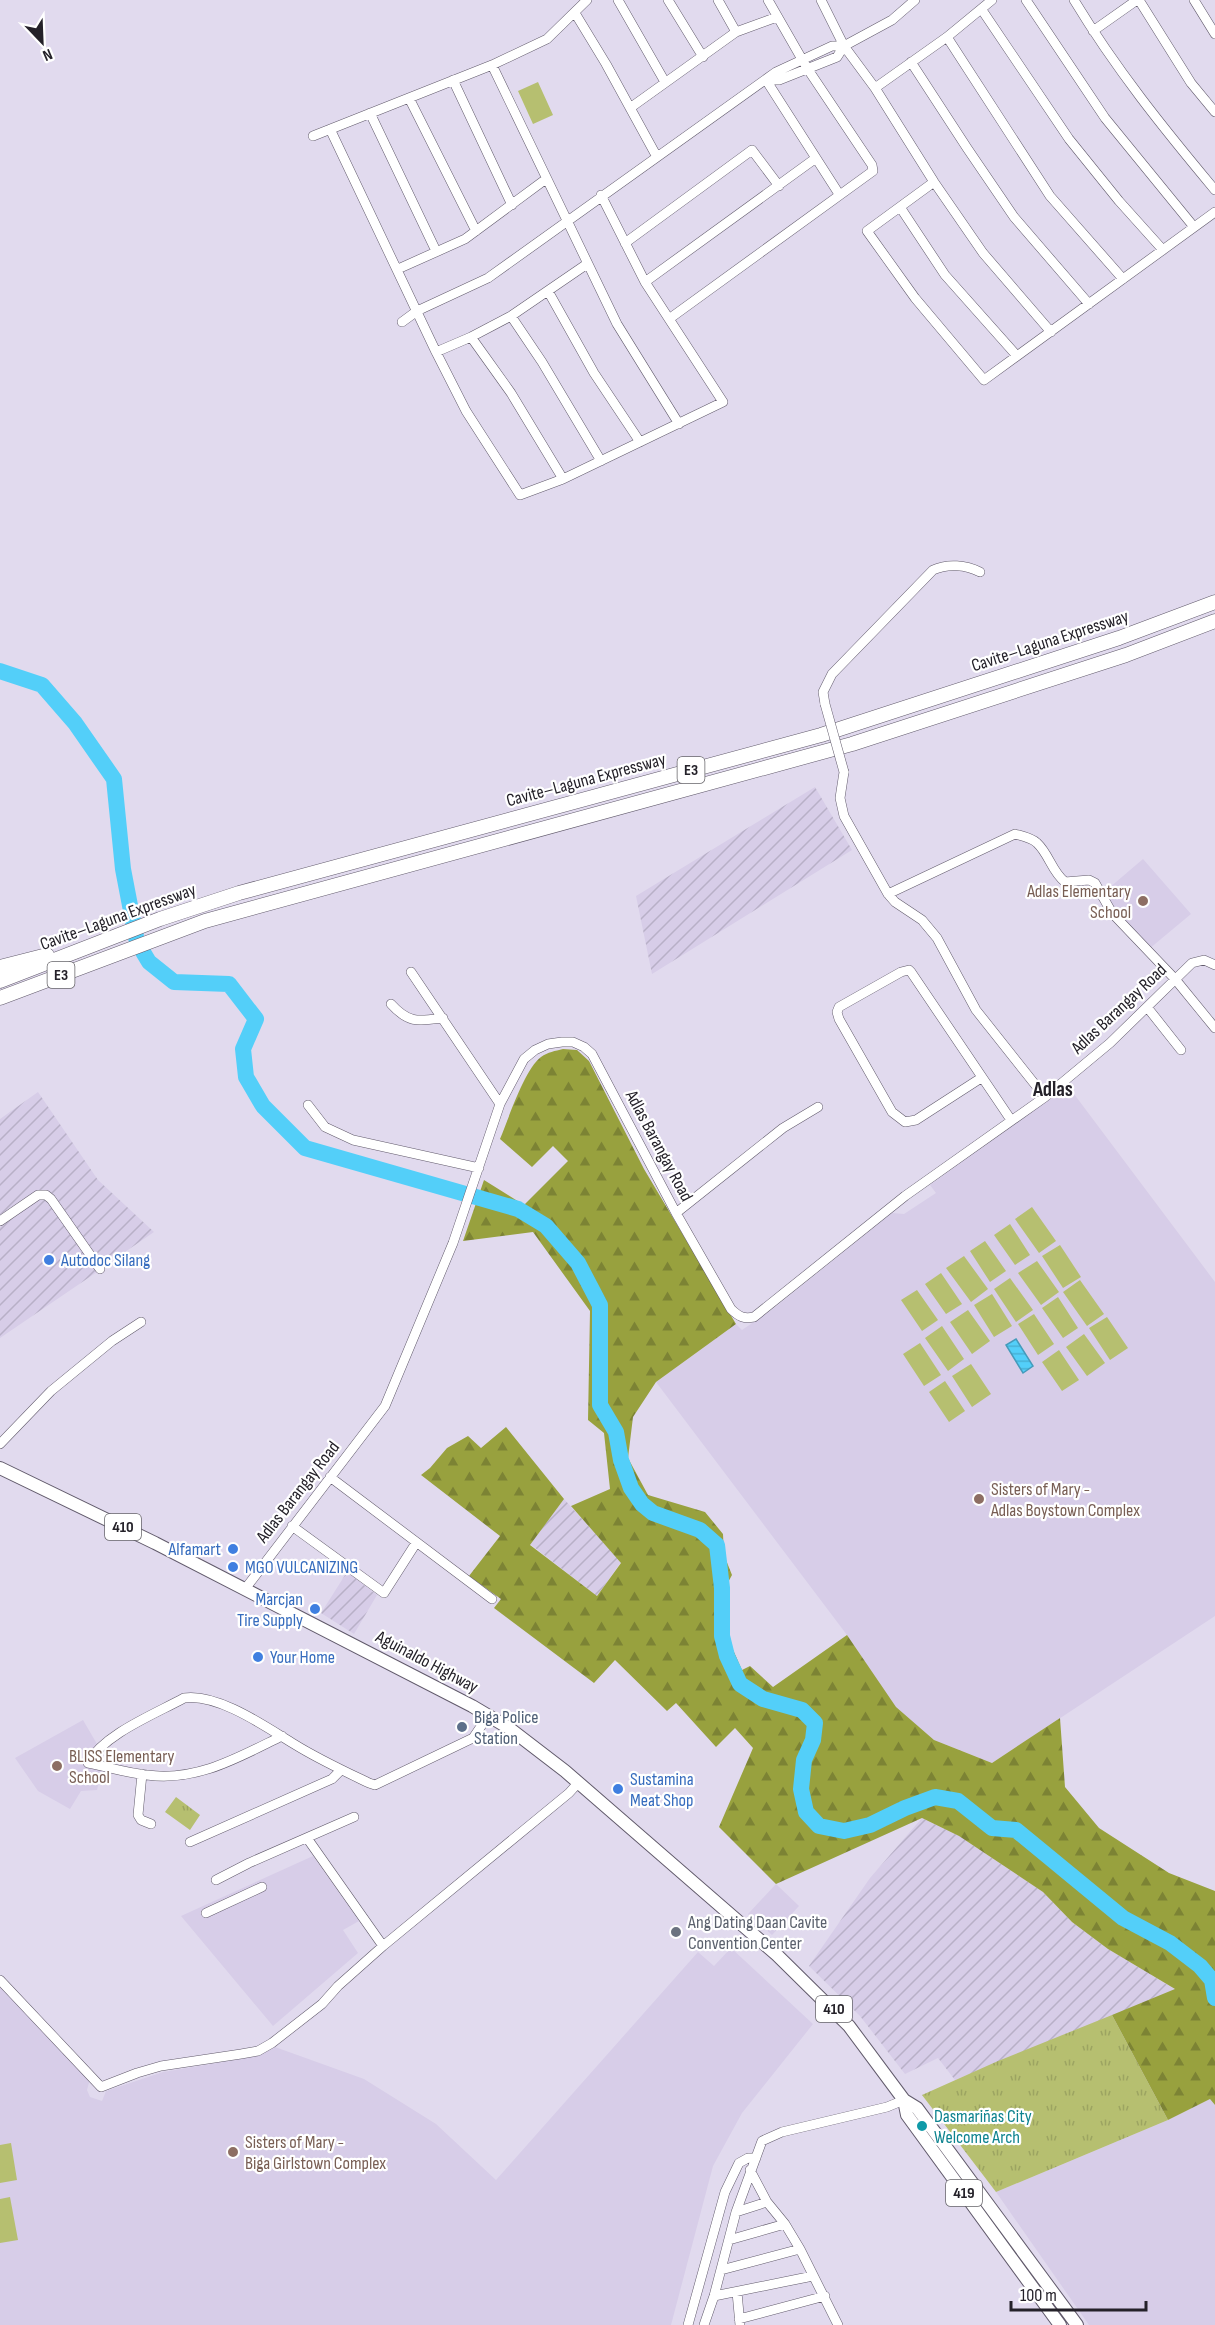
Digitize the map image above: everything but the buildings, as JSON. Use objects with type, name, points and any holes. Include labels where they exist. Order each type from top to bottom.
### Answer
[{"type":"highway","name":"Cavite–Laguna Expressway","points":[[0,981],[160,919],[239,893],[821,735],[1119,638],[1215,602]]},
{"type":"highway","name":"Cavite–Laguna Expressway","points":[[0,998],[166,934],[246,909],[852,744],[1126,655],[1215,621]]},
{"type":"highway","points":[[0,967],[116,936]]},
{"type":"main road","name":"Aguinaldo Highway","points":[[0,1468],[155,1543],[488,1716],[529,1743],[579,1782],[808,1983],[869,2050],[904,2100],[923,2115],[1077,2325]]},
{"type":"main road","name":"Aguinaldo Highway","points":[[904,2100],[907,2115],[1060,2325]]},
{"type":"street","points":[[313,136],[492,65],[547,39],[587,0]]},
{"type":"street","points":[[618,0],[665,82]]},
{"type":"street","points":[[668,0],[703,57]]},
{"type":"street","points":[[718,0],[736,32]]},
{"type":"street","points":[[669,319],[873,171],[872,165],[805,64],[768,0]]},
{"type":"street","points":[[402,322],[417,311],[488,278],[776,72],[805,64],[832,46],[844,46],[892,20],[915,0]]},
{"type":"street","points":[[875,88],[947,37],[992,0]]},
{"type":"street","points":[[1026,0],[1105,118],[1194,227]]},
{"type":"street","points":[[1074,0],[1145,105],[1215,190]]},
{"type":"street","points":[[1093,31],[1138,0],[1191,83],[1215,111]]},
{"type":"street","points":[[1194,0],[1215,34]]},
{"type":"street","points":[[824,1],[844,46],[875,88],[934,182],[983,253],[1051,332]]},
{"type":"street","points":[[982,10],[1069,139],[1119,201],[1163,250]]},
{"type":"street","points":[[575,13],[657,156]]},
{"type":"street","points":[[630,108],[736,32],[777,17]]},
{"type":"street","points":[[947,37],[1050,196],[1123,279]]},
{"type":"street","points":[[911,62],[1014,217],[1089,304]]},
{"type":"street","points":[[492,65],[617,324],[679,424]]},
{"type":"street","points":[[453,80],[512,205]]},
{"type":"street","points":[[766,80],[839,194]]},
{"type":"street","points":[[410,98],[476,231]]},
{"type":"street","points":[[369,113],[436,251]]},
{"type":"street","points":[[330,129],[466,411],[520,495],[563,479],[723,402],[645,282],[601,195]]},
{"type":"street","points":[[625,243],[752,150],[779,186]]},
{"type":"street","points":[[645,282],[816,158]]},
{"type":"street","points":[[398,269],[465,239],[546,179]]},
{"type":"street","points":[[934,182],[867,231],[915,298],[984,380],[1215,212]]},
{"type":"street","points":[[900,207],[945,275],[1017,356]]},
{"type":"street","points":[[436,352],[511,316],[587,264]]},
{"type":"street","points":[[548,291],[594,373],[640,442]]},
{"type":"street","points":[[511,316],[542,362],[601,461]]},
{"type":"street","points":[[471,337],[511,393],[563,479]]},
{"type":"street","points":[[980,572],[970,567],[950,565],[933,570],[832,675],[825,685],[825,704],[844,772],[840,798],[844,816],[888,894],[895,902],[922,920],[937,938],[976,1010],[1002,1046],[1045,1097]]},
{"type":"street","points":[[888,894],[1015,834],[1038,844],[1065,882],[1089,880],[1095,883],[1112,913],[1176,979],[1215,1028]]},
{"type":"street","name":"Adlas Barangay Road","points":[[245,1589],[385,1406],[467,1206],[500,1104],[524,1059],[535,1050],[548,1044],[573,1042],[592,1054],[676,1213],[731,1309],[738,1316],[746,1319],[754,1317],[904,1196],[1045,1097],[1110,1043],[1198,960],[1215,965]]},
{"type":"street","points":[[981,1078],[916,1120],[904,1122],[892,1112],[839,1018],[837,1012],[839,1007],[901,972],[909,970],[917,978],[981,1078],[1011,1120]]},
{"type":"street","points":[[411,972],[500,1104]]},
{"type":"street","points":[[391,1004],[401,1015],[411,1020],[443,1018]]},
{"type":"street","points":[[1147,1007],[1181,1050]]},
{"type":"street","points":[[308,1105],[325,1127],[353,1140],[479,1168]]},
{"type":"street","points":[[676,1213],[783,1128],[818,1107]]},
{"type":"street","points":[[0,1221],[38,1195],[45,1195],[51,1199],[100,1269]]},
{"type":"street","points":[[0,1444],[51,1391],[112,1341],[141,1323]]},
{"type":"street","points":[[330,1477],[492,1599]]},
{"type":"street","points":[[292,1526],[384,1593],[416,1543]]},
{"type":"street","points":[[282,1736],[224,1764],[194,1774],[168,1776],[142,1774],[88,1763],[94,1752],[107,1740],[184,1698],[194,1696],[217,1703],[266,1726],[341,1770],[375,1785],[473,1738],[488,1716]]},
{"type":"street","points":[[190,1842],[332,1779],[341,1770]]},
{"type":"street","points":[[142,1774],[138,1815],[141,1820],[151,1824]]},
{"type":"street","points":[[0,1980],[101,2087],[145,2070],[249,2052],[272,2043],[322,2004],[338,1986],[383,1946],[569,1793],[579,1782]]},
{"type":"street","points":[[216,1880],[354,1817]]},
{"type":"street","points":[[307,1838],[383,1946]]},
{"type":"street","points":[[206,1913],[262,1887]]},
{"type":"street","points":[[704,2325],[736,2212],[762,2141],[771,2135],[887,2107],[904,2100]]},
{"type":"street","points":[[688,2325],[725,2192],[739,2163],[748,2158],[756,2158]]},
{"type":"street","points":[[750,2170],[767,2202],[800,2248],[838,2325]]},
{"type":"street","points":[[736,2212],[767,2202]]},
{"type":"street","points":[[729,2240],[784,2224]]},
{"type":"street","points":[[721,2270],[800,2248]]},
{"type":"street","points":[[714,2296],[813,2276]]},
{"type":"street","points":[[737,2292],[740,2322],[825,2296]]},
{"type":"shaded area","points":[[815,787],[852,850],[652,974],[636,896]]},
{"type":"shaded area","name":"Adlas Elementary School","points":[[1143,859],[1191,914],[1149,949],[1118,916],[1102,894]]},
{"type":"shaded area","name":"Sisters of Mary - Adlas Boystown Complex","points":[[1068,1090],[1074,1094],[1215,1282],[1215,1616],[992,1763],[934,1740],[895,1707],[847,1635],[656,1382],[736,1324],[742,1330],[773,1309],[892,1213],[904,1214],[936,1193],[930,1185],[1062,1091]]},
{"type":"shaded area","points":[[38,1092],[98,1180],[154,1232],[103,1267],[53,1194],[35,1191],[0,1215],[0,1119]]},
{"type":"shaded area","name":"Autodoc Silang","points":[[40,1199],[47,1200],[97,1272],[0,1338],[0,1227]]},
{"type":"shaded area","points":[[564,1499],[621,1562],[597,1596],[530,1544]]},
{"type":"shaded area","points":[[347,1572],[377,1595],[354,1634],[321,1613]]},
{"type":"shaded area","name":"BLISS Elementary School","points":[[83,1720],[97,1744],[86,1763],[102,1769],[97,1790],[81,1791],[70,1809],[38,1791],[15,1758]]},
{"type":"shaded area","points":[[922,1818],[959,1836],[1043,1892],[1072,1922],[1108,1949],[1176,1990],[955,2080],[938,2058],[905,2074],[860,2016],[809,1966],[870,1878]]},
{"type":"shaded area","points":[[313,1856],[359,1921],[343,1930],[358,1953],[273,2026],[181,1916]]},
{"type":"shaded area","points":[[776,1884],[799,1906],[772,1935],[748,1914]]},
{"type":"shaded area","points":[[731,1948],[813,2024],[742,2113],[713,2166],[671,2325],[0,2325],[0,1986],[90,2079],[87,2090],[90,2097],[102,2101],[106,2091],[163,2072],[259,2055],[275,2047],[364,2079],[436,2124],[496,2180],[698,1952],[714,1966]]},
{"type":"shaded area","points":[[1210,2099],[1215,2105],[1215,2325],[1089,2325],[996,2192],[1168,2120]]},
{"type":"green space","points":[[538,82],[553,115],[533,124],[518,91]]},
{"type":"green space","points":[[563,1049],[577,1050],[589,1061],[644,1169],[736,1324],[656,1382],[633,1417],[628,1458],[648,1495],[705,1512],[723,1534],[724,1555],[732,1575],[726,1586],[729,1599],[730,1643],[742,1670],[750,1666],[773,1687],[847,1635],[896,1707],[934,1740],[992,1763],[1060,1718],[1065,1787],[1099,1828],[1169,1873],[1215,1891],[1215,2105],[1210,2099],[1168,2120],[1112,2015],[1175,1989],[1108,1949],[1072,1922],[1043,1892],[959,1836],[922,1818],[776,1884],[719,1827],[753,1748],[735,1728],[716,1747],[676,1703],[667,1711],[615,1660],[594,1683],[494,1608],[501,1599],[469,1576],[500,1536],[421,1475],[447,1448],[468,1436],[481,1448],[506,1427],[564,1499],[530,1545],[597,1596],[621,1563],[571,1506],[610,1489],[604,1433],[588,1420],[590,1311],[533,1232],[463,1241],[484,1180],[524,1205],[568,1161],[553,1146],[532,1167],[500,1139],[523,1083],[535,1063],[546,1054]]},
{"type":"green space","points":[[1032,1207],[1056,1241],[1039,1253],[1015,1219]]},
{"type":"green space","points":[[1010,1224],[1030,1255],[1015,1265],[994,1235]]},
{"type":"green space","points":[[985,1241],[1006,1271],[990,1282],[970,1251]]},
{"type":"green space","points":[[1060,1245],[1081,1277],[1063,1288],[1042,1256]]},
{"type":"green space","points":[[964,1256],[988,1289],[971,1302],[946,1268]]},
{"type":"green space","points":[[1037,1261],[1059,1292],[1041,1305],[1018,1273]]},
{"type":"green space","points":[[941,1273],[962,1304],[946,1314],[925,1284]]},
{"type":"green space","points":[[1010,1278],[1033,1310],[1016,1322],[994,1289]]},
{"type":"green space","points":[[1080,1280],[1104,1314],[1087,1326],[1063,1292]]},
{"type":"green space","points":[[917,1290],[938,1320],[922,1331],[901,1300]]},
{"type":"green space","points":[[992,1294],[1012,1326],[994,1337],[974,1305]]},
{"type":"green space","points":[[1058,1297],[1078,1328],[1063,1338],[1042,1308]]},
{"type":"green space","points":[[968,1310],[990,1341],[972,1354],[950,1322]]},
{"type":"green space","points":[[1034,1314],[1054,1344],[1038,1355],[1018,1324]]},
{"type":"green space","points":[[1107,1317],[1128,1348],[1110,1360],[1089,1328]]},
{"type":"green space","points":[[942,1326],[964,1359],[948,1371],[925,1338]]},
{"type":"green space","points":[[1084,1334],[1105,1363],[1087,1376],[1066,1347]]},
{"type":"green space","points":[[920,1343],[941,1375],[924,1386],[903,1354]]},
{"type":"green space","points":[[1059,1350],[1079,1380],[1062,1391],[1042,1362]]},
{"type":"green space","points":[[971,1364],[991,1394],[972,1407],[952,1376]]},
{"type":"green space","points":[[945,1381],[965,1411],[949,1422],[929,1392]]},
{"type":"green space","points":[[176,1797],[200,1815],[190,1830],[165,1812]]},
{"type":"green space","points":[[1112,2015],[1168,2120],[996,2192],[922,2095],[998,2061]]},
{"type":"green space","points":[[11,2143],[17,2180],[0,2183],[0,2145]]},
{"type":"green space","points":[[10,2197],[18,2240],[0,2243],[0,2199]]},
{"type":"water","points":[[1016,1339],[1033,1366],[1023,1373],[1006,1345]]},
{"type":"waterway","points":[[0,671],[42,685],[75,723],[114,779],[123,869],[137,942],[149,962],[174,982],[229,984],[256,1019],[243,1049],[246,1077],[263,1106],[305,1148],[518,1209],[546,1226],[578,1263],[600,1305],[600,1405],[616,1432],[621,1460],[631,1488],[642,1504],[653,1513],[700,1530],[717,1545],[722,1588],[722,1636],[727,1656],[740,1684],[763,1699],[802,1710],[815,1723],[813,1740],[804,1760],[801,1789],[806,1812],[819,1826],[844,1831],[870,1825],[935,1797],[958,1801],[992,1828],[1016,1830],[1123,1918],[1170,1943],[1200,1966],[1212,1980],[1215,1998]]},
{"type":"place","name":"Adlas Elementary School","points":[[1143,901]]},
{"type":"place","name":"Autodoc Silang","points":[[49,1260]]},
{"type":"place","name":"Sisters of Mary - Adlas Boystown Complex","points":[[979,1499]]},
{"type":"place","name":"Alfamart","points":[[233,1549]]},
{"type":"place","name":"MGO VULCANIZING","points":[[233,1567]]},
{"type":"place","name":"Marcjan Tire Supply","points":[[315,1609]]},
{"type":"place","name":"Your Home","points":[[258,1657]]},
{"type":"place","name":"Biga Police Station","points":[[462,1727]]},
{"type":"place","name":"BLISS Elementary School","points":[[57,1766]]},
{"type":"place","name":"Sustamina Meat Shop","points":[[618,1789]]},
{"type":"place","name":"Ang Dating Daan Cavite Convention Center","points":[[676,1932]]},
{"type":"place","name":"Dasmariñas City Welcome Arch","points":[[922,2126]]},
{"type":"place","name":"Sisters of Mary - Biga Girlstown Complex","points":[[233,2152]]},
{"type":"district","name":"Adlas","points":[[1053,1089]]}]
